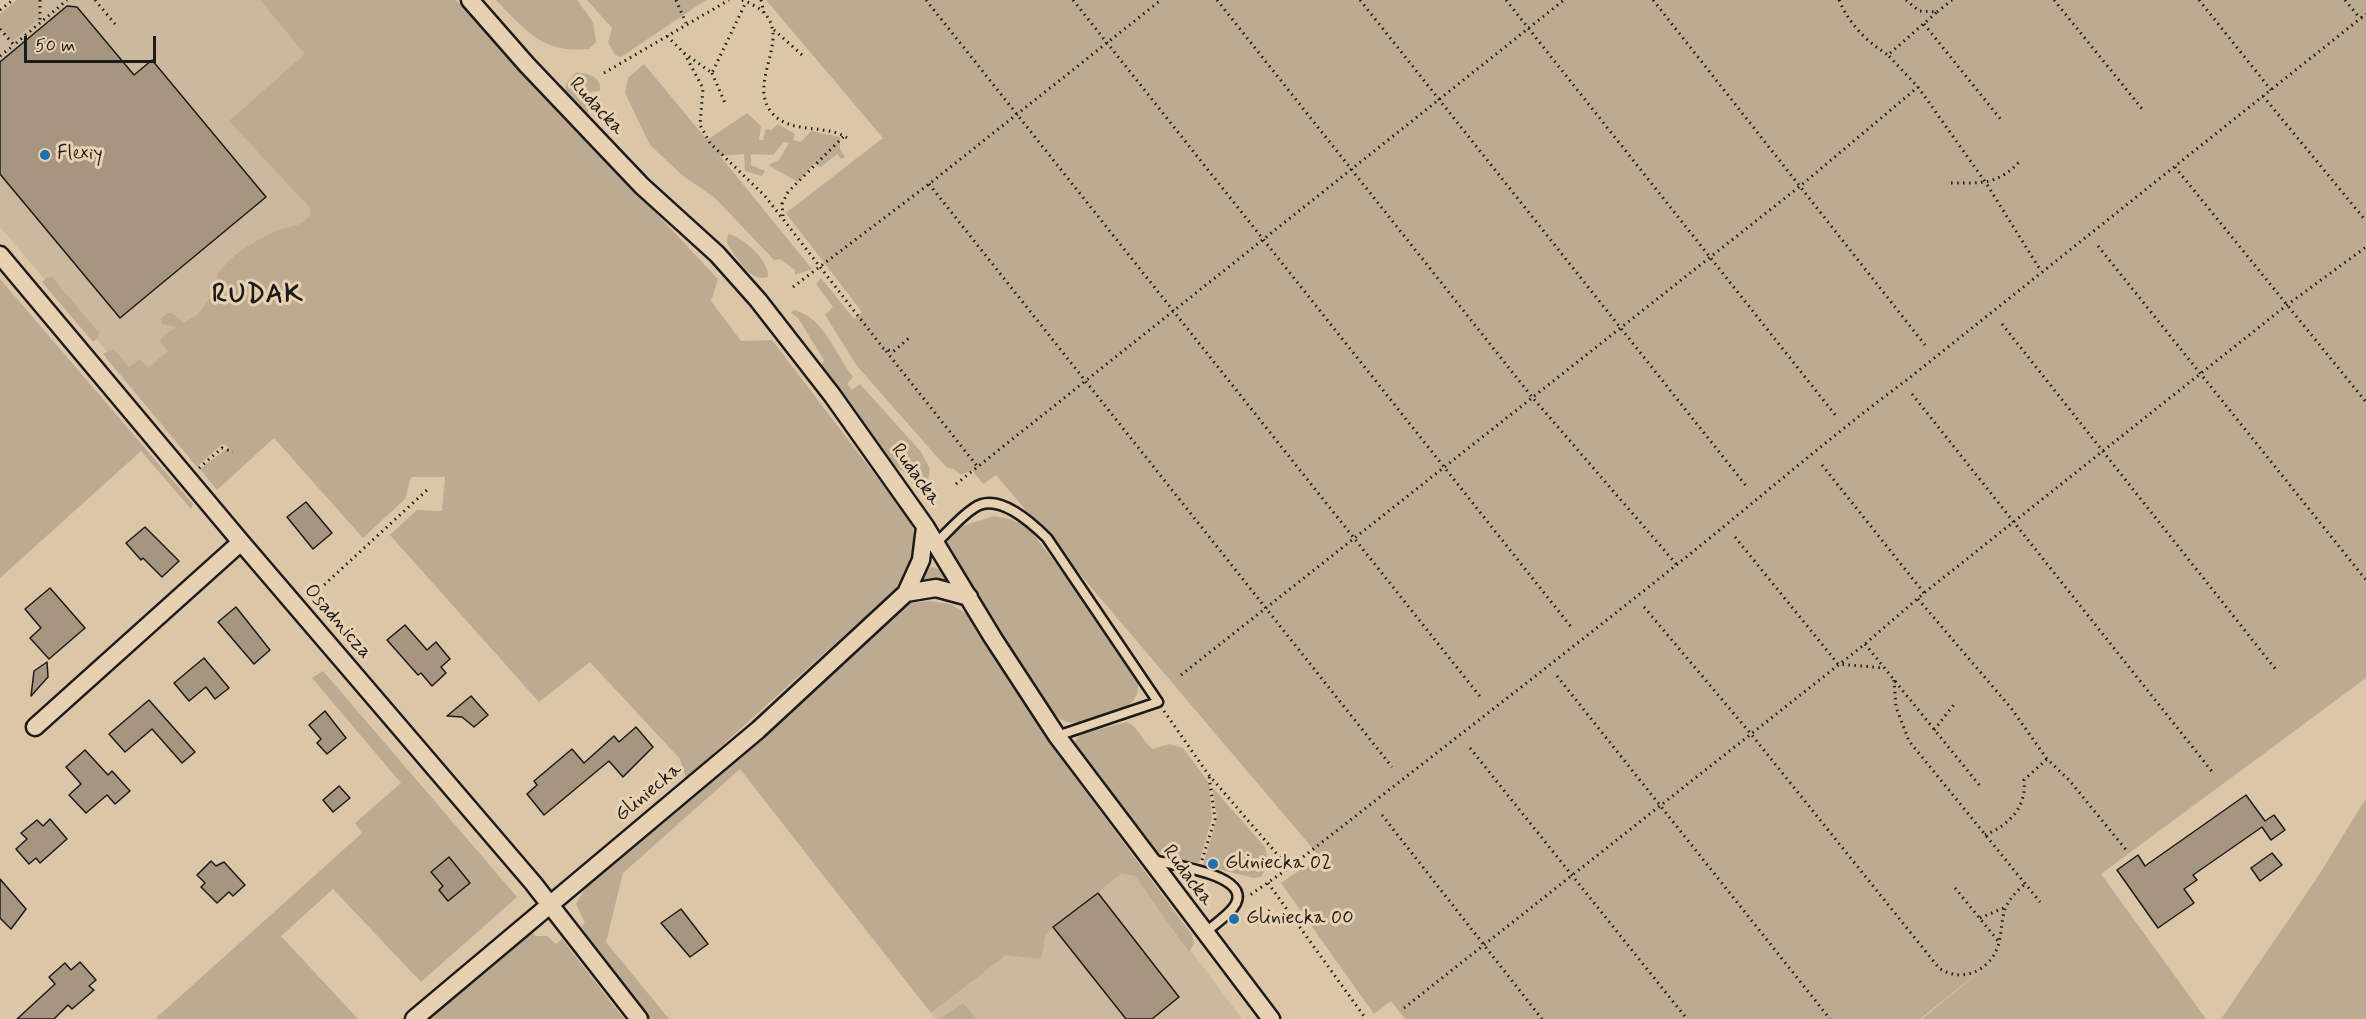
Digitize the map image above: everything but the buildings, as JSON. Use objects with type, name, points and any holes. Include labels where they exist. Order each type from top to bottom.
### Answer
[{"type":"street","name":"Rudacka","points":[[470,0],[526,65],[642,186],[717,254],[749,288],[832,395],[925,526],[1057,736],[1271,1019]]},
{"type":"street","name":"Osadnicza","points":[[0,255],[550,904],[639,1019]]},
{"type":"street","name":"Gliniecka","points":[[414,1019],[758,730],[906,593],[921,560],[925,526]]},
{"type":"street","points":[[35,727],[241,542]]},
{"type":"street","points":[[906,593],[936,588],[969,597]]},
{"type":"lane","points":[[936,543],[975,506],[993,504],[1009,509],[1030,522],[1047,538],[1158,702],[1057,736]]},
{"type":"lane","points":[[1144,854],[1156,861],[1216,875],[1230,884],[1236,896],[1233,908],[1204,933]]},
{"type":"path","points":[[0,10],[13,0]]},
{"type":"path","points":[[40,0],[40,22]]},
{"type":"path","points":[[0,56],[67,0]]},
{"type":"path","points":[[94,0],[115,24]]},
{"type":"path","points":[[676,0],[686,24]]},
{"type":"path","points":[[604,73],[729,0]]},
{"type":"path","points":[[760,0],[773,29],[802,55]]},
{"type":"path","points":[[926,0],[1016,115],[1175,310],[1482,699]]},
{"type":"path","points":[[1073,0],[1572,628]]},
{"type":"path","points":[[793,287],[929,184],[1161,0]]},
{"type":"path","points":[[1218,0],[1532,397],[1677,565]]},
{"type":"path","points":[[1360,0],[1747,487]]},
{"type":"path","points":[[1506,0],[1836,416]]},
{"type":"path","points":[[956,484],[1564,0]]},
{"type":"path","points":[[1653,0],[1925,345]]},
{"type":"path","points":[[1839,0],[1848,18],[1863,37],[1888,55],[1918,87],[1986,183],[2041,271]]},
{"type":"path","points":[[1906,0],[1924,13],[1938,12]]},
{"type":"path","points":[[1888,55],[1952,0]]},
{"type":"path","points":[[2055,0],[2143,110]]},
{"type":"path","points":[[2199,0],[2271,90]]},
{"type":"path","points":[[2345,0],[2359,17]]},
{"type":"path","points":[[712,73],[745,1],[764,13]]},
{"type":"path","points":[[1233,908],[1289,868],[1677,565],[1799,467],[1842,428],[1908,379],[2041,271],[2175,167],[2359,17],[2366,16]]},
{"type":"path","points":[[1924,24],[2002,121]]},
{"type":"path","points":[[0,29],[14,45]]},
{"type":"path","points":[[773,29],[766,87],[766,100],[772,113],[786,123],[830,129],[850,140]]},
{"type":"path","points":[[667,36],[684,53],[712,73],[725,103]]},
{"type":"path","points":[[684,53],[703,88],[700,124],[710,142],[765,196],[978,466]]},
{"type":"path","points":[[1181,675],[1357,539],[1532,397],[1799,187],[1918,87]]},
{"type":"path","points":[[2263,96],[2366,221]]},
{"type":"path","points":[[783,218],[783,204],[788,192],[844,136]]},
{"type":"path","points":[[1951,183],[1986,183],[1998,180],[2021,160]]},
{"type":"path","points":[[2175,167],[2366,402]]},
{"type":"path","points":[[929,184],[1392,768]]},
{"type":"path","points":[[2098,246],[2366,580]]},
{"type":"path","points":[[1404,1008],[2287,305],[2366,247]]},
{"type":"path","points":[[2002,324],[2277,671]]},
{"type":"path","points":[[885,350],[893,352],[909,338]]},
{"type":"path","points":[[1912,394],[2214,774]]},
{"type":"path","points":[[196,470],[222,448],[234,452]]},
{"type":"path","points":[[1822,465],[1924,593]]},
{"type":"path","points":[[298,609],[427,490]]},
{"type":"path","points":[[1735,537],[1838,664],[1884,668]]},
{"type":"path","points":[[1918,599],[2012,708],[2047,759],[2069,780],[2127,851]]},
{"type":"path","points":[[1644,607],[1751,734],[1939,968],[1954,976],[1971,975],[1994,956],[2006,907]]},
{"type":"path","points":[[1864,644],[1980,786]]},
{"type":"path","points":[[1557,676],[1830,1019]]},
{"type":"path","points":[[1894,680],[1896,707],[1909,741],[2040,902]]},
{"type":"path","points":[[1158,702],[1208,774],[1289,868]]},
{"type":"path","points":[[1935,730],[1956,702]]},
{"type":"path","points":[[1470,748],[1687,1019]]},
{"type":"path","points":[[1985,834],[1999,828],[2015,814],[2025,791],[2024,780],[2047,759]]},
{"type":"path","points":[[1199,870],[1215,819],[1208,774]]},
{"type":"path","points":[[1382,815],[1542,1019]]},
{"type":"path","points":[[1268,883],[1366,1019]]},
{"type":"path","points":[[1980,918],[2006,907],[2025,884]]},
{"type":"path","points":[[1955,888],[1999,942]]},
{"type":"shaded area","points":[[17,0],[39,0],[40,18],[12,41],[0,28],[0,14]]},
{"type":"shaded area","points":[[21,0],[359,0],[327,227],[136,386],[0,227],[0,18]]},
{"type":"shaded area","points":[[260,0],[456,0],[718,279],[711,301],[741,341],[772,340],[911,522],[914,538],[913,553],[902,583],[686,778],[680,759],[590,662],[539,702],[390,535],[417,510],[442,511],[445,477],[411,477],[405,499],[363,538],[274,438],[217,490],[200,469],[229,447],[222,444],[197,467],[103,354],[113,349],[129,367],[140,359],[148,368],[168,351],[160,342],[165,334],[177,327],[162,324],[161,319],[167,313],[172,313],[184,322],[197,315],[219,287],[217,275],[230,260],[264,237],[300,224],[310,216],[311,209],[229,121],[305,54]]},
{"type":"shaded area","points":[[496,0],[577,0],[593,22],[596,42],[589,49],[573,50],[547,44],[526,30]]},
{"type":"shaded area","points":[[587,0],[706,0],[621,57],[615,55],[608,42],[612,28]]},
{"type":"shaded area","points":[[766,0],[2366,0],[2366,678],[2101,874],[2206,1019],[1922,1019],[1994,960],[1920,1019],[1405,1019],[1391,1001],[1374,1014],[1281,883],[1320,857],[996,475],[983,484],[972,470],[961,475],[954,469],[947,468],[857,366],[825,315],[833,307],[816,284],[821,278],[854,319],[862,312],[786,213],[883,138]]},
{"type":"shaded area","points":[[644,64],[707,140],[747,113],[761,126],[759,140],[763,140],[766,129],[771,130],[778,124],[795,134],[793,140],[801,142],[811,131],[840,137],[840,150],[845,157],[841,159],[837,154],[821,167],[814,164],[798,182],[768,165],[779,160],[789,143],[784,142],[773,155],[751,154],[751,165],[765,171],[762,176],[745,171],[744,154],[720,156],[812,269],[795,275],[795,270],[780,259],[774,260],[715,198],[682,175],[650,145],[625,93],[628,78]]},
{"type":"shaded area","points":[[576,72],[593,77],[600,86],[600,91],[591,92],[589,97],[593,105],[586,114],[565,93],[566,85]]},
{"type":"shaded area","points":[[728,234],[748,245],[760,257],[765,264],[768,277],[755,276],[744,267],[727,243]]},
{"type":"shaded area","points":[[47,277],[52,277],[99,333],[98,338],[93,342],[42,282]]},
{"type":"shaded area","points":[[0,279],[193,504],[191,509],[141,451],[0,578]]},
{"type":"shaded area","points":[[794,310],[805,314],[822,329],[853,377],[847,384],[852,390],[860,384],[921,452],[930,469],[928,480],[918,481],[895,466],[820,366],[824,360],[798,318],[791,313]]},
{"type":"shaded area","points":[[994,516],[1010,519],[1028,527],[1131,663],[1138,685],[1137,694],[1124,708],[1104,716],[1074,723],[1062,720],[1048,709],[945,546],[954,529]]},
{"type":"shaded area","points":[[932,567],[941,570],[948,582],[918,581],[922,572]]},
{"type":"shaded area","points":[[930,601],[950,604],[969,615],[1045,737],[1192,935],[1194,944],[1189,952],[1135,876],[1121,874],[1046,934],[1041,959],[1006,955],[931,1013],[740,769],[623,873],[606,942],[669,1019],[644,1019],[591,949],[587,935],[581,926],[585,923],[576,904],[585,889],[581,885],[893,613],[911,603]]},
{"type":"shaded area","points":[[323,671],[517,897],[421,982],[333,889],[281,936],[358,1019],[155,1019],[362,833],[355,823],[401,783],[312,678]]},
{"type":"shaded area","points":[[1127,722],[1135,727],[1153,749],[1169,744],[1183,748],[1209,783],[1212,818],[1199,863],[1165,856],[1144,845],[1073,744],[1081,734]]},
{"type":"shaded area","points":[[1212,787],[1265,847],[1269,863],[1261,877],[1253,878],[1203,865],[1217,818]]},
{"type":"shaded area","points":[[2366,798],[2366,1019],[2221,1019],[2319,875]]},
{"type":"shaded area","points":[[1121,874],[1135,876],[1242,1019],[936,1019],[931,1013],[1006,955],[1046,934]]},
{"type":"shaded area","points":[[530,930],[536,936],[547,936],[556,944],[562,939],[624,1019],[429,1019]]},
{"type":"shaded area","points":[[963,1003],[976,1019],[940,1019]]},
{"type":"place","name":"Flexiy","points":[[45,155]]},
{"type":"place","name":"Gliniecka 02","points":[[1213,864]]},
{"type":"place","name":"Gliniecka 00","points":[[1234,919]]},
{"type":"district","name":"RUDAK","points":[[258,297]]}]
